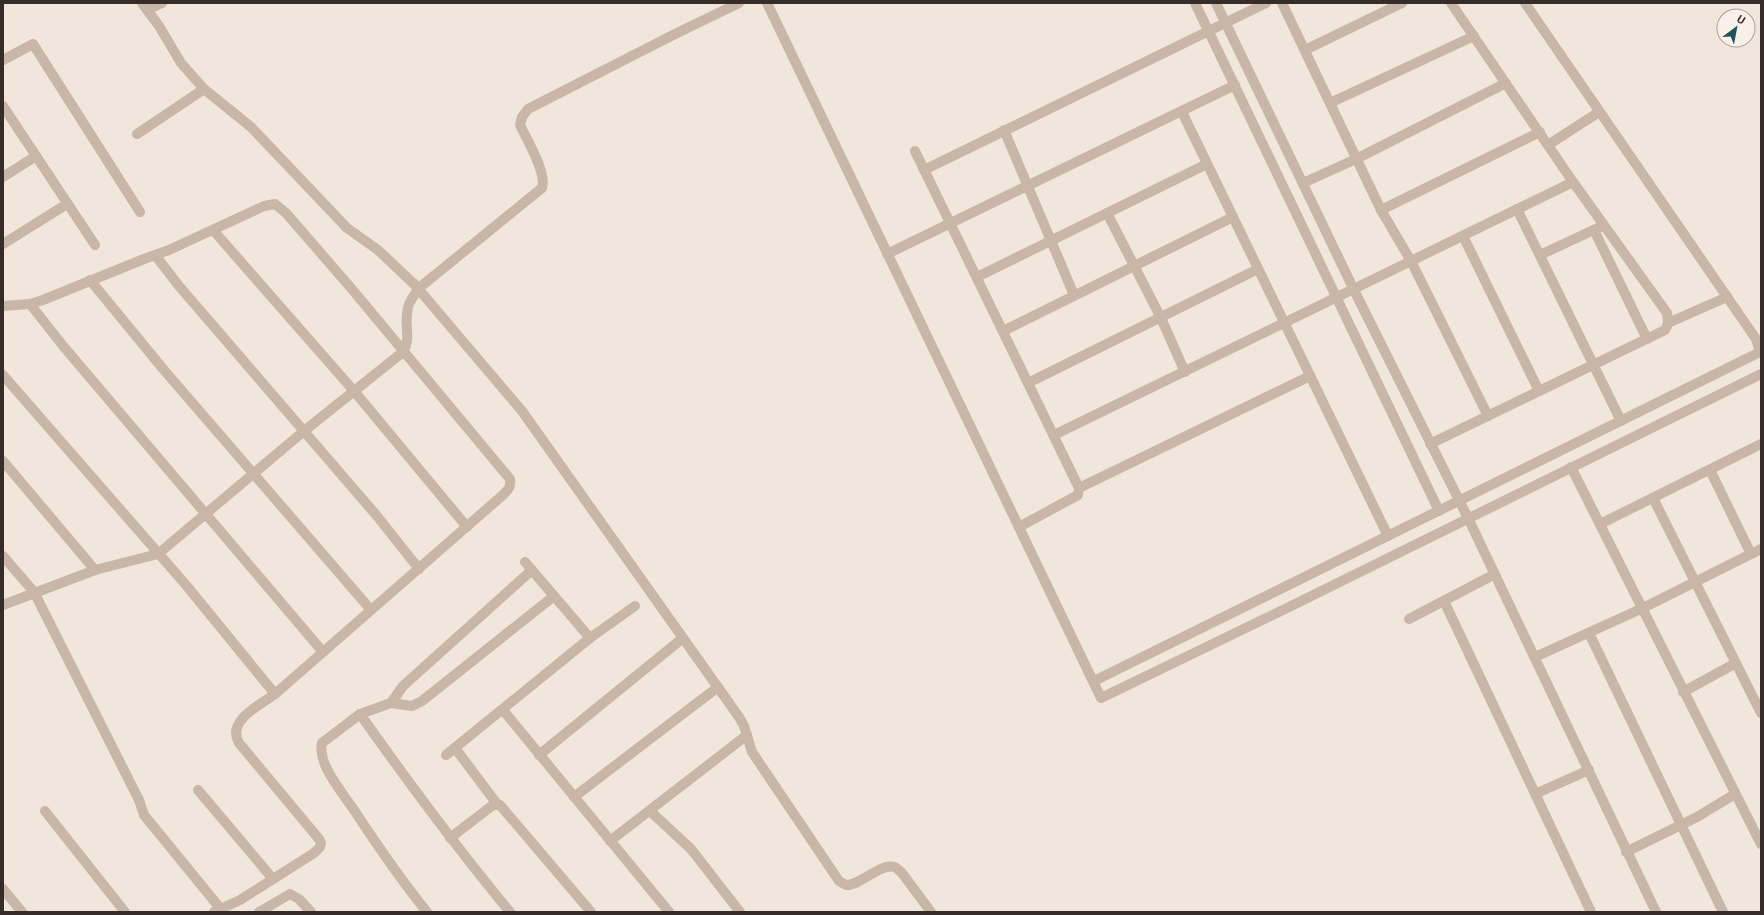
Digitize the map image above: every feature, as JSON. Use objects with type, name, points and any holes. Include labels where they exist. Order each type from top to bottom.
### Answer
[{"type":"street","points":[[162,3],[144,7],[181,63],[204,89],[256,132],[347,228],[382,253],[419,288],[531,423],[739,717],[747,735],[752,752],[839,881],[846,886],[854,884],[884,868],[894,867],[902,873],[931,912]]},
{"type":"street","points":[[3,605],[34,592],[96,570],[158,554],[206,515],[304,431],[403,352],[407,346],[408,337],[406,316],[408,306],[419,288],[542,188],[544,182],[542,173],[520,125],[522,117],[528,109],[739,3]]},
{"type":"street","points":[[767,3],[1101,698],[1761,374]]},
{"type":"street","points":[[1195,3],[1440,511]]},
{"type":"street","points":[[1216,3],[1354,290],[1468,518],[1589,770],[1626,852],[1656,912]]},
{"type":"street","points":[[924,170],[1266,3]]},
{"type":"street","points":[[1282,3],[1381,210],[1412,261],[1488,416]]},
{"type":"street","points":[[1305,50],[1402,3]]},
{"type":"street","points":[[1430,444],[1665,330],[1668,323],[1667,313],[1573,182],[1451,3]]},
{"type":"street","points":[[1094,681],[1758,353],[1759,348],[1756,339],[1525,3]]},
{"type":"street","points":[[1330,103],[1474,36]]},
{"type":"street","points":[[3,60],[33,44],[140,212]]},
{"type":"street","points":[[1303,183],[1506,83]]},
{"type":"street","points":[[887,254],[1182,112],[1235,84]]},
{"type":"street","points":[[137,134],[204,89]]},
{"type":"street","points":[[4,109],[94,245]]},
{"type":"street","points":[[1182,112],[1388,536]]},
{"type":"street","points":[[1548,145],[1599,112]]},
{"type":"street","points":[[1004,130],[1074,295]]},
{"type":"street","points":[[1381,210],[1540,132]]},
{"type":"street","points":[[915,150],[1079,488],[1078,495],[1019,527]]},
{"type":"street","points":[[3,177],[36,156]]},
{"type":"street","points":[[977,277],[1207,164]]},
{"type":"street","points":[[1054,435],[1573,182]]},
{"type":"street","points":[[3,244],[67,204]]},
{"type":"street","points":[[3,306],[30,304],[156,255],[264,206],[271,204],[278,205],[351,288],[510,479],[511,484],[509,489],[467,527],[275,694],[240,722],[236,728],[236,738],[321,843],[314,853],[240,900],[217,910],[144,815],[139,800],[34,592],[3,556]]},
{"type":"street","points":[[1517,209],[1621,421]]},
{"type":"street","points":[[1107,213],[1135,266],[1185,372]]},
{"type":"street","points":[[1003,331],[1233,217]]},
{"type":"street","points":[[1540,255],[1604,225]]},
{"type":"street","points":[[213,230],[354,390],[467,527]]},
{"type":"street","points":[[1594,230],[1647,339]]},
{"type":"street","points":[[1463,236],[1539,391]]},
{"type":"street","points":[[156,255],[179,286],[304,431],[419,569]]},
{"type":"street","points":[[1028,383],[1258,269]]},
{"type":"street","points":[[90,280],[164,370],[371,610]]},
{"type":"street","points":[[1668,323],[1727,297]]},
{"type":"street","points":[[30,304],[64,347],[323,652]]},
{"type":"street","points":[[3,375],[186,585],[275,694]]},
{"type":"street","points":[[1079,488],[1310,376]]},
{"type":"street","points":[[1600,524],[1761,444]]},
{"type":"street","points":[[3,461],[96,570]]},
{"type":"street","points":[[1571,467],[1643,608],[1683,692],[1761,844]]},
{"type":"street","points":[[1710,470],[1751,554]]},
{"type":"street","points":[[1653,498],[1761,713]]},
{"type":"street","points":[[1535,657],[1643,608],[1761,549]]},
{"type":"street","points":[[525,562],[590,638]]},
{"type":"street","points":[[391,703],[403,686],[532,570]]},
{"type":"street","points":[[1410,619],[1495,574]]},
{"type":"street","points":[[427,912],[404,884],[327,769],[321,751],[322,742],[360,714],[391,703],[412,706],[422,701],[554,596]]},
{"type":"street","points":[[1444,601],[1591,912]]},
{"type":"street","points":[[446,755],[590,638],[635,606]]},
{"type":"street","points":[[1589,633],[1723,912]]},
{"type":"street","points":[[540,755],[683,638]]},
{"type":"street","points":[[1683,692],[1736,663]]},
{"type":"street","points":[[574,797],[718,687]]},
{"type":"street","points":[[503,710],[669,912]]},
{"type":"street","points":[[360,714],[450,838],[510,912]]},
{"type":"street","points":[[610,841],[747,735]]},
{"type":"street","points":[[455,748],[496,804],[504,808],[591,912]]},
{"type":"street","points":[[1535,794],[1589,770]]},
{"type":"street","points":[[198,790],[273,879]]},
{"type":"street","points":[[1626,852],[1681,825],[1735,794]]},
{"type":"street","points":[[450,838],[492,805],[496,804]]},
{"type":"street","points":[[45,811],[125,912]]},
{"type":"street","points":[[650,811],[690,849],[740,912]]},
{"type":"street","points":[[3,889],[22,912]]},
{"type":"street","points":[[259,912],[290,894],[299,900],[311,912]]}]
